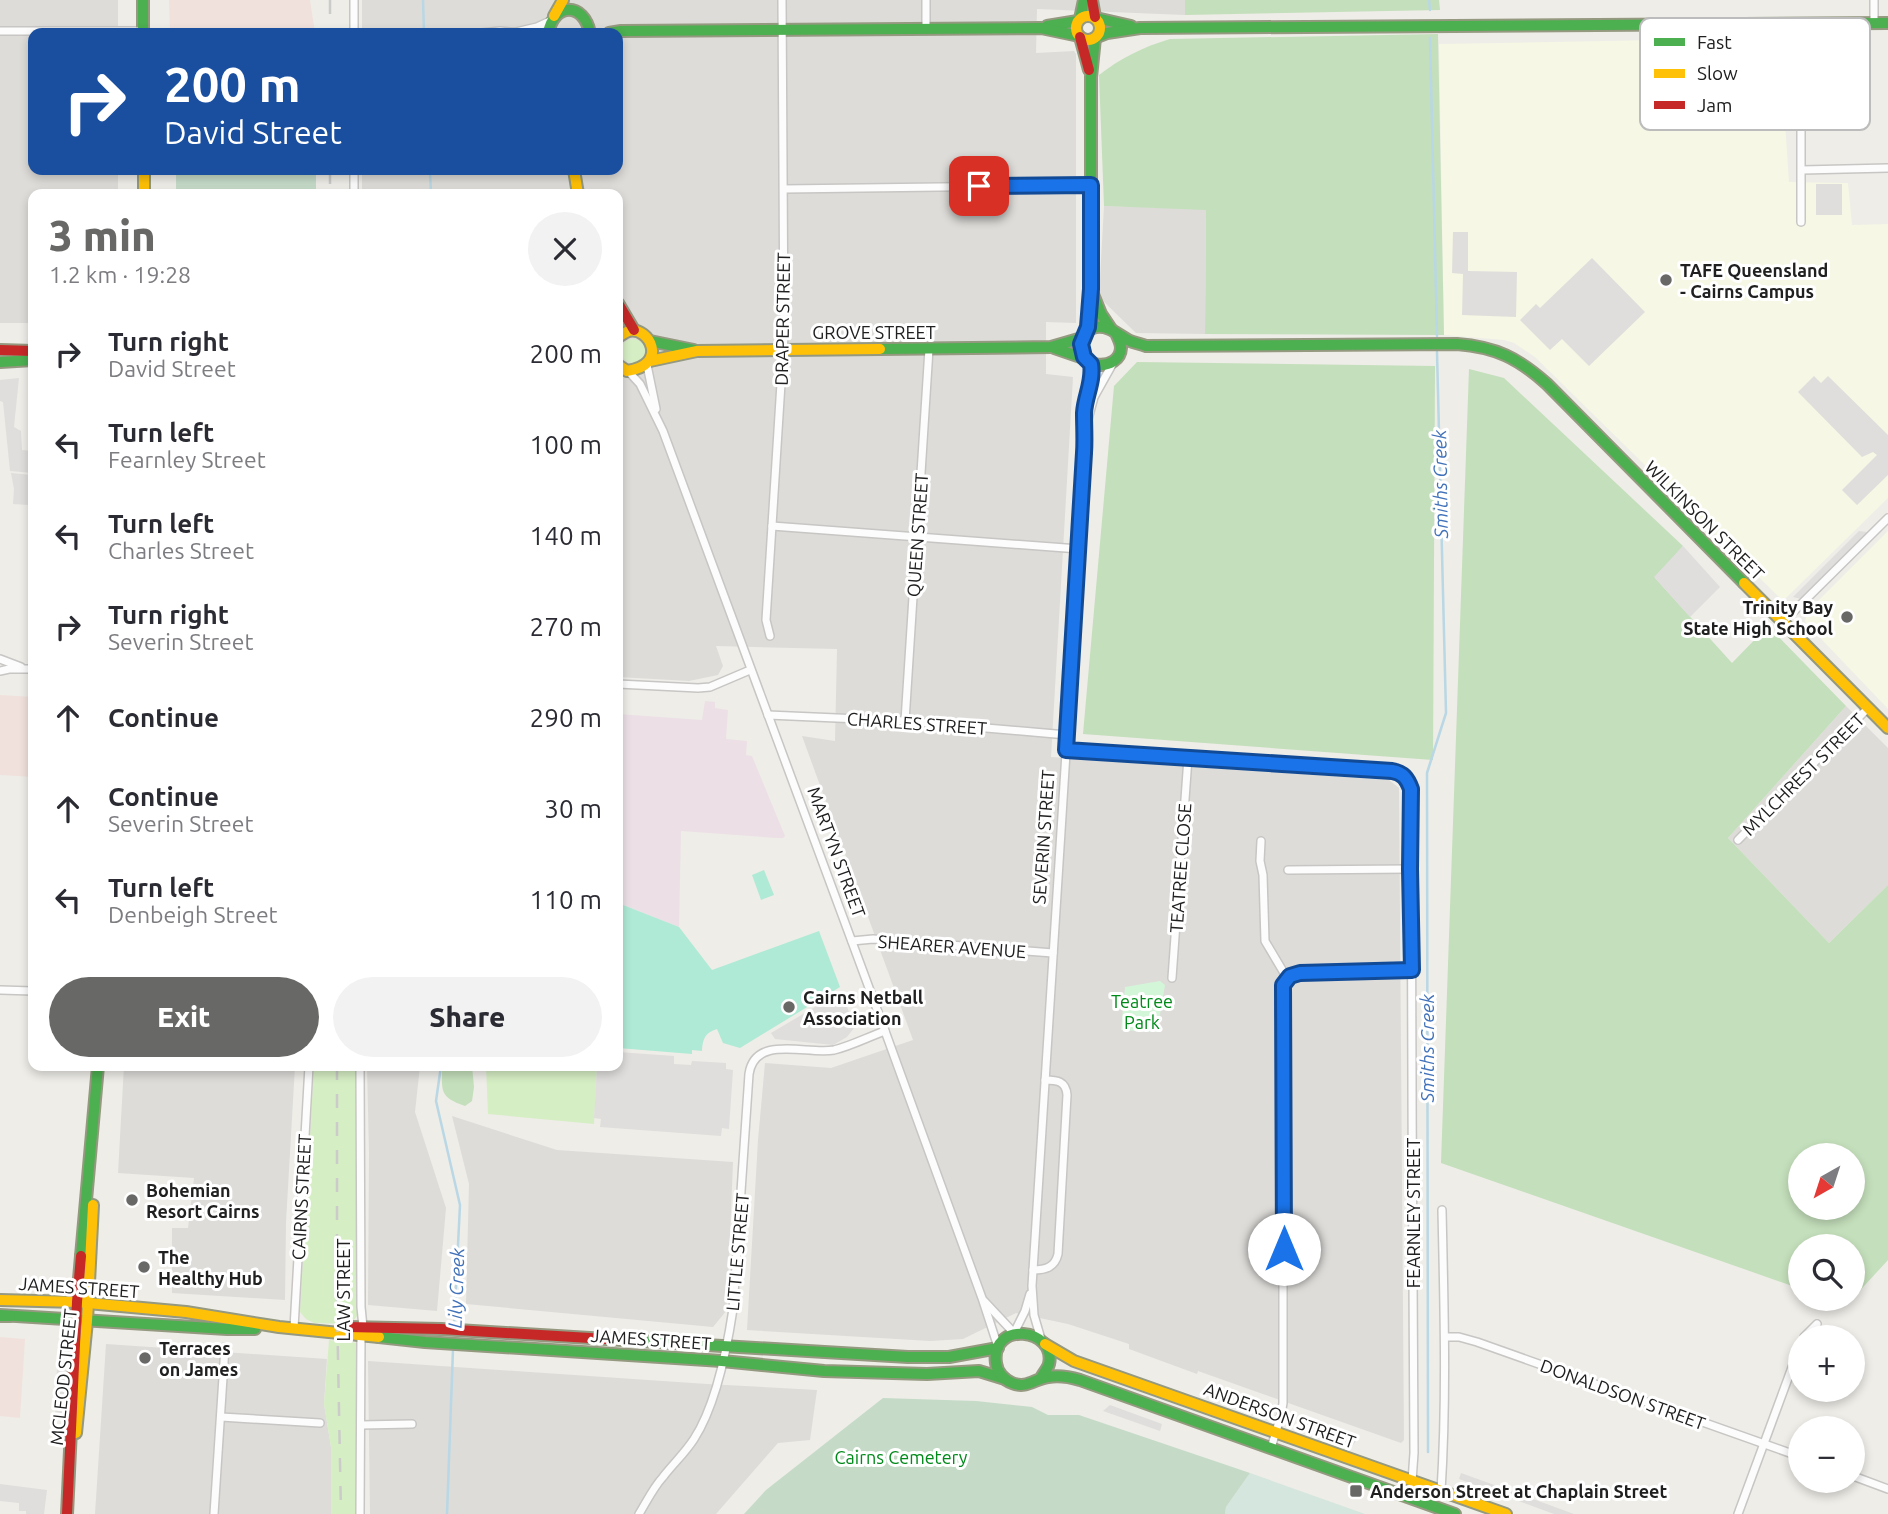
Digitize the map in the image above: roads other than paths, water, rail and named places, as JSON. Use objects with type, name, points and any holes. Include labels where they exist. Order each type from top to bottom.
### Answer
[{"type":"street","points":[[143,0],[143,28]]},
{"type":"street","points":[[354,0],[354,28]]},
{"type":"street","points":[[549,28],[563,0]]},
{"type":"street","points":[[574,0],[594,24]]},
{"type":"street","name":"DRAPER STREET","points":[[770,636],[766,620],[783,350],[782,0]]},
{"type":"street","points":[[926,0],[926,29]]},
{"type":"street","points":[[1084,0],[1076,28],[1091,76]]},
{"type":"street","points":[[1092,0],[1101,28],[1096,37],[1091,76],[1091,289],[1089,322],[1081,351],[1088,361],[1100,366],[1146,346]]},
{"type":"street","points":[[1874,0],[1874,23]]},
{"type":"street","points":[[533,28],[566,10],[594,24]]},
{"type":"street","points":[[623,31],[1041,28],[1087,16],[1140,28]]},
{"type":"street","points":[[1870,23],[1888,23]]},
{"type":"street","points":[[1041,28],[1087,40],[1107,33],[1140,28],[1640,24]]},
{"type":"street","points":[[0,31],[28,31]]},
{"type":"street","points":[[1801,222],[1802,130]]},
{"type":"street","points":[[1802,170],[1888,168]]},
{"type":"street","points":[[784,189],[1091,185]]},
{"type":"street","points":[[1091,289],[1101,314],[1121,345],[1115,360]]},
{"type":"street","points":[[623,311],[635,330]]},
{"type":"street","points":[[1084,335],[1097,326],[1146,346]]},
{"type":"street","points":[[623,334],[635,330],[644,334],[653,350],[649,363]]},
{"type":"street","name":"GROVE STREET","points":[[650,341],[697,351],[929,349],[1051,347],[1084,335]]},
{"type":"street","name":"WILKINSON STREET","points":[[1146,346],[1457,344],[1504,352],[1522,362],[1547,384],[1888,728]]},
{"type":"street","name":"GROVE STREET","points":[[1051,347],[1088,361]]},
{"type":"street","name":"QUEEN STREET","points":[[905,721],[929,349]]},
{"type":"street","points":[[0,350],[28,351]]},
{"type":"street","name":"GROVE STREET","points":[[623,368],[637,371],[649,363],[697,351]]},
{"type":"street","points":[[0,362],[28,360]]},
{"type":"street","name":"SEVERIN STREET","points":[[1043,1342],[1034,1315],[1032,1286],[1086,429],[1094,397],[1115,360]]},
{"type":"street","name":"SEVERIN STREET","points":[[1086,429],[1084,415],[1093,376],[1088,361]]},
{"type":"street","name":"MARTYN STREET","points":[[649,363],[658,420]]},
{"type":"street","name":"MARTYN STREET","points":[[623,369],[640,384],[658,420],[885,1031],[998,1348]]},
{"type":"street","points":[[1782,623],[1888,518]]},
{"type":"street","points":[[772,526],[1079,549]]},
{"type":"street","points":[[0,659],[28,669]]},
{"type":"street","points":[[0,671],[28,669]]},
{"type":"street","points":[[623,684],[710,687],[750,670]]},
{"type":"street","name":"MYLCHREST STREET","points":[[1738,841],[1868,708]]},
{"type":"street","name":"CHARLES STREET","points":[[768,715],[905,721],[1067,734]]},
{"type":"street","points":[[1066,750],[1188,758]]},
{"type":"street","name":"FEARNLEY STREET","points":[[1188,758],[1392,771],[1406,777],[1411,789],[1412,1481]]},
{"type":"street","name":"TEATREE CLOSE","points":[[1172,978],[1188,758]]},
{"type":"street","points":[[1261,842],[1265,941],[1287,978]]},
{"type":"street","points":[[1288,870],[1410,869]]},
{"type":"street","name":"SHEARER AVENUE","points":[[852,941],[873,939],[1053,953]]},
{"type":"street","points":[[1271,1448],[1283,1403],[1282,988],[1287,978],[1294,974],[1412,970]]},
{"type":"street","points":[[0,990],[28,991]]},
{"type":"street","name":"LITTLE STREET","points":[[639,1514],[658,1483],[690,1446],[703,1424],[722,1361],[733,1309],[749,1074],[752,1063],[761,1054],[773,1049],[822,1052],[885,1031]]},
{"type":"street","name":"MCLEOD STREET","points":[[67,1514],[79,1412],[82,1302],[98,1071]]},
{"type":"street","name":"CAIRNS STREET","points":[[294,1328],[309,1071]]},
{"type":"street","name":"LAW STREET","points":[[360,1071],[360,1514]]},
{"type":"street","points":[[1033,1270],[1046,1269],[1054,1264],[1059,1241],[1068,1095],[1067,1089],[1060,1082],[1045,1080]]},
{"type":"street","name":"FEARNLEY STREET","points":[[1441,1491],[1445,1336],[1442,1210]]},
{"type":"street","name":"SEVERIN STREET","points":[[1014,1333],[1026,1311],[1032,1286]]},
{"type":"street","name":"MARTYN STREET","points":[[982,1298],[1014,1333]]},
{"type":"street","name":"JAMES STREET","points":[[0,1300],[82,1302],[197,1313],[294,1328],[362,1331],[441,1329],[927,1358],[964,1355],[998,1348]]},
{"type":"street","name":"JAMES STREET","points":[[3,1316],[238,1329],[279,1327]]},
{"type":"street","name":"JAMES STREET","points":[[362,1331],[442,1343],[722,1361],[824,1371],[927,1374],[979,1371],[1005,1379]]},
{"type":"street","points":[[1014,1333],[1029,1333],[1043,1342],[1049,1360],[1046,1372],[1032,1384],[1013,1384],[1005,1379],[997,1367],[998,1348],[1004,1339],[1014,1333]]},
{"type":"street","name":"DONALDSON STREET","points":[[1445,1336],[1477,1342],[1788,1452]]},
{"type":"street","name":"ANDERSON STREET","points":[[1043,1342],[1066,1358],[1506,1514]]},
{"type":"street","points":[[214,1514],[225,1348]]},
{"type":"street","name":"ANDERSON STREET","points":[[1041,1378],[1064,1377],[1080,1380],[1455,1514]]},
{"type":"street","points":[[1738,1514],[1788,1378]]},
{"type":"street","points":[[221,1417],[320,1423]]},
{"type":"street","points":[[361,1425],[412,1424]]},
{"type":"street","points":[[1865,1480],[1888,1489]]},
{"type":"waterway","points":[[423,0],[424,28]]},
{"type":"waterway","name":"Smiths Creek","points":[[1429,0],[1430,10]]},
{"type":"waterway","name":"Smiths Creek","points":[[1430,38],[1437,336]]},
{"type":"waterway","points":[[430,175],[431,189]]},
{"type":"waterway","name":"Smiths Creek","points":[[1428,1452],[1427,773],[1446,713],[1437,352]]},
{"type":"waterway","name":"Lily Creek","points":[[440,1071],[436,1101],[460,1205],[454,1325]]},
{"type":"waterway","name":"Lily Creek","points":[[447,1514],[453,1349]]},
{"type":"railway","points":[[330,0],[330,28]]},
{"type":"railway","points":[[330,175],[330,189]]},
{"type":"railway","points":[[337,1071],[337,1306],[341,1514]]},
{"type":"place","name":"TAFE Queensland - Cairns Campus","points":[[1666,280]]},
{"type":"place","name":"Trinity Bay State High School","points":[[1847,617]]},
{"type":"place","name":"Cairns Netball Association","points":[[789,1007]]},
{"type":"place","name":"Bohemian Resort Cairns","points":[[132,1200]]},
{"type":"place","name":"The Healthy Hub","points":[[144,1267]]},
{"type":"place","name":"Terraces on James","points":[[145,1358]]},
{"type":"place","name":"Anderson Street at Chaplain Street","points":[[1356,1491]]},
{"type":"park label","name":"Teatree Park","points":[[1142,1011]]},
{"type":"park label","name":"Cairns Cemetery","points":[[901,1457]]}]
